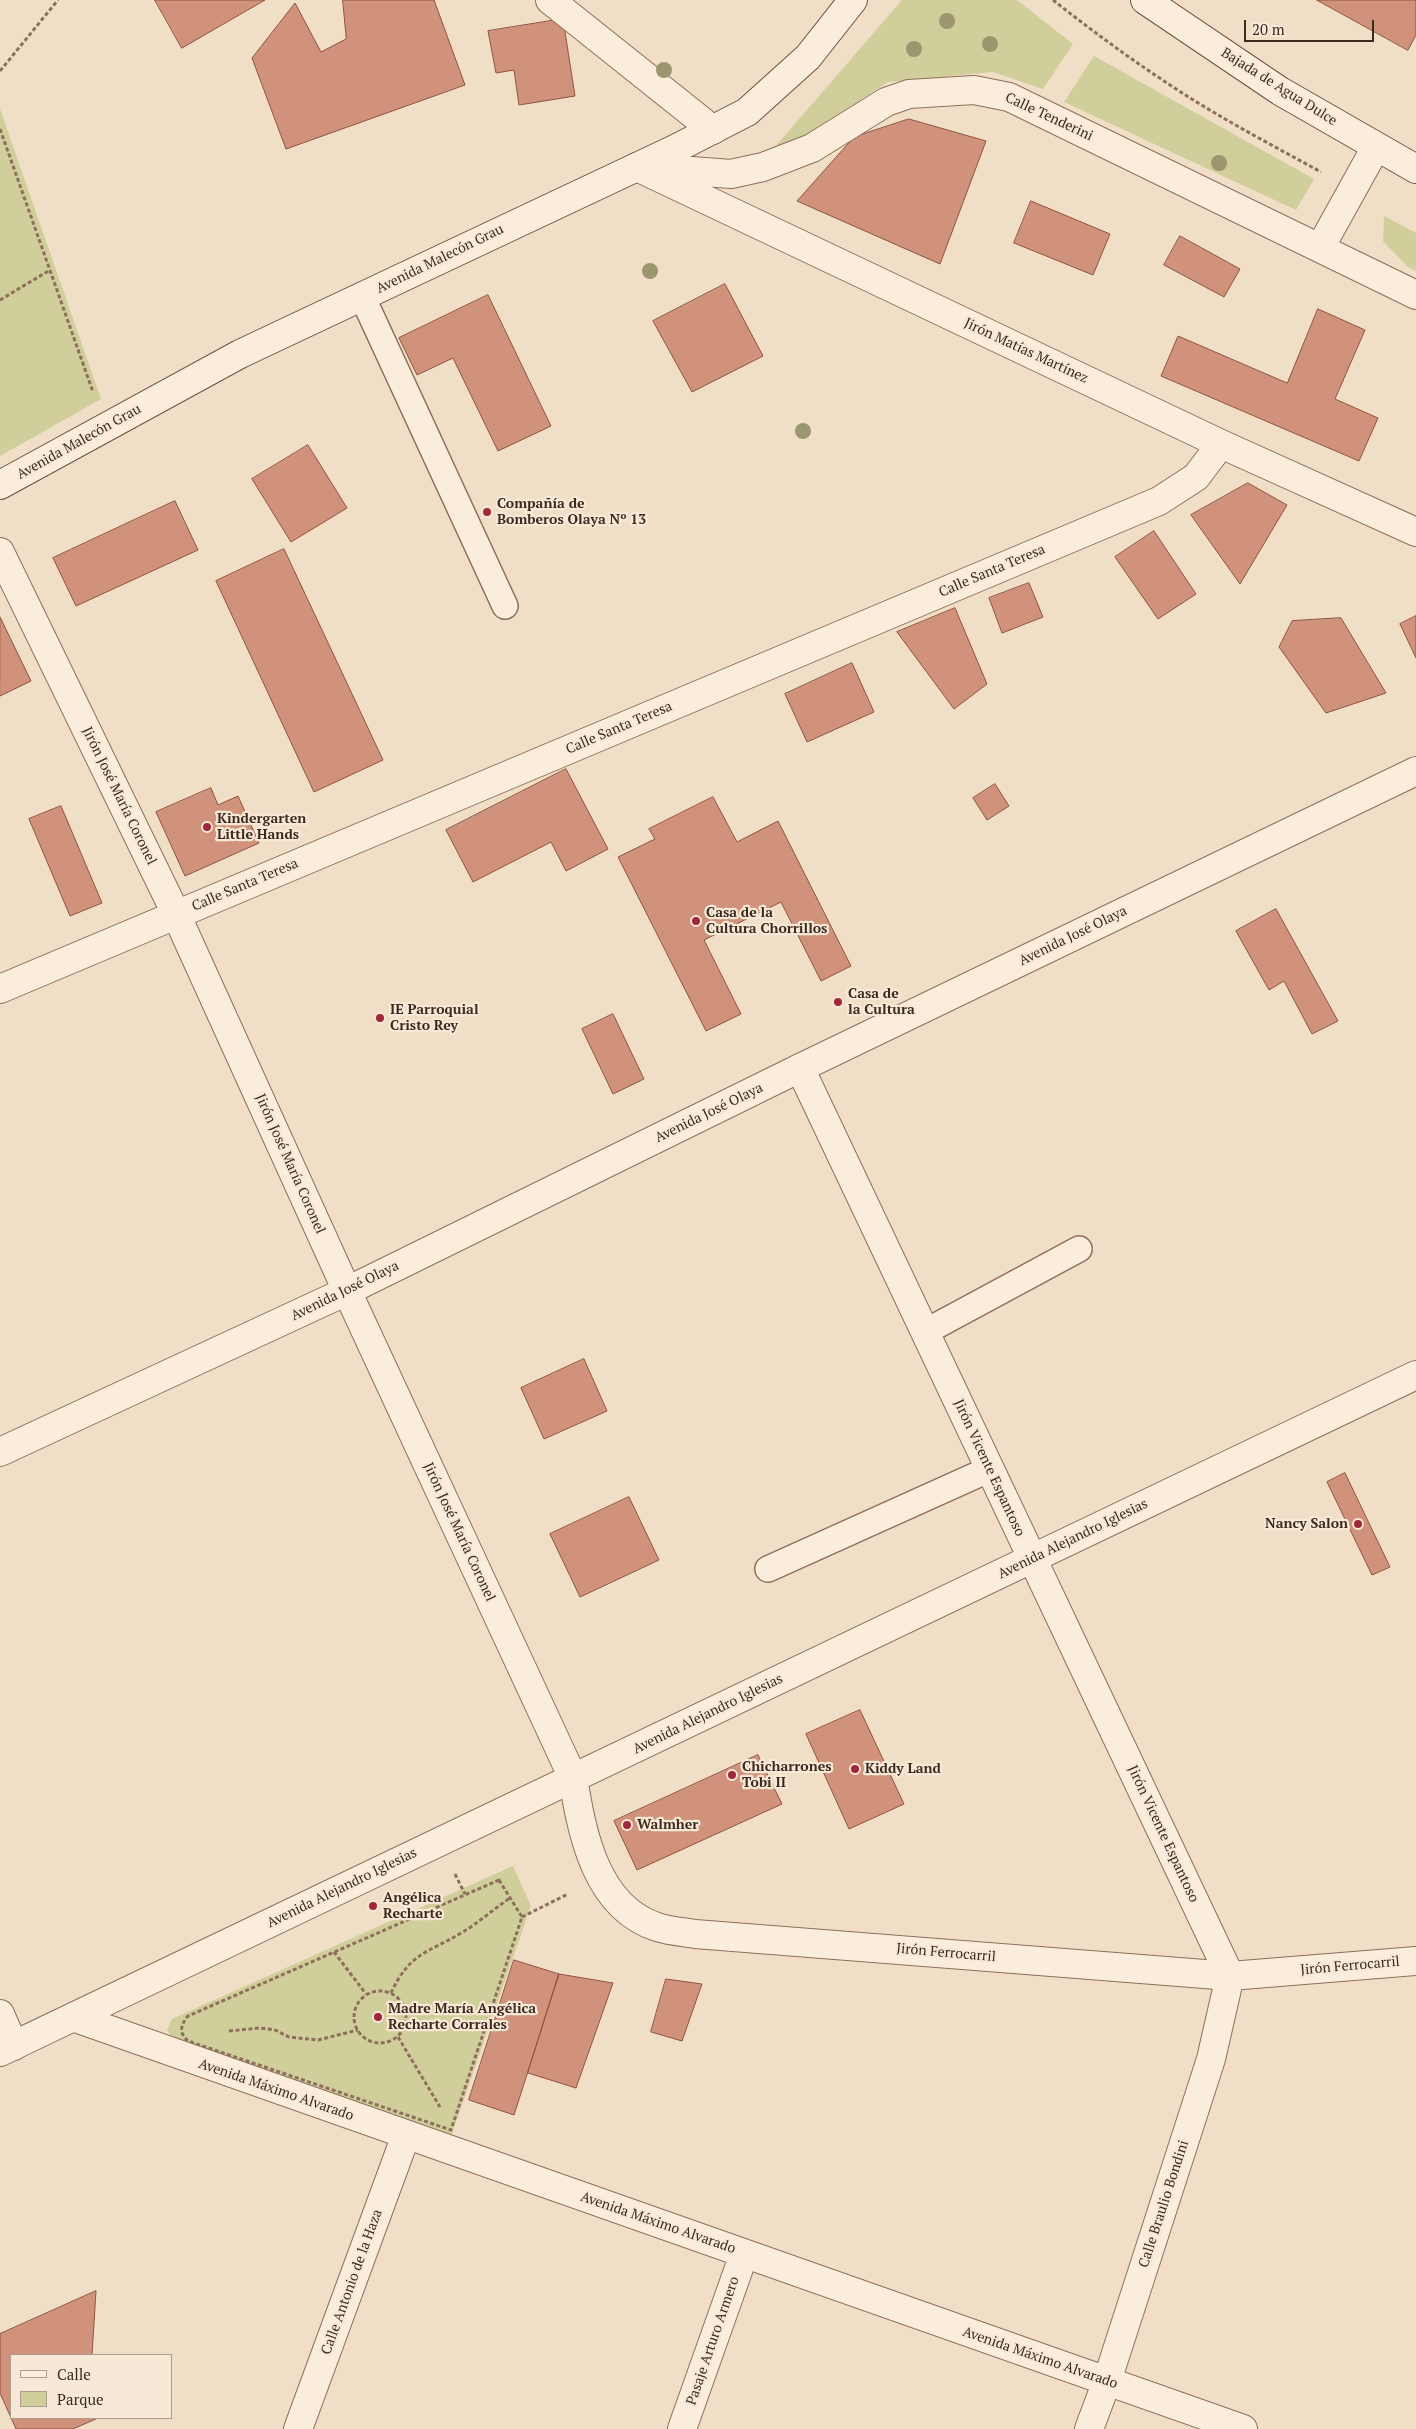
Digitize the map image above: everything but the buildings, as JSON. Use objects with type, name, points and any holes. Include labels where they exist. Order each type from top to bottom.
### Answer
[{"type":"street","points":[[550,0],[713,130]]},
{"type":"street","name":"Avenida Malecón Grau","points":[[0,485],[240,354],[637,167],[747,112],[808,57],[853,0]]},
{"type":"street","name":"Bajada de Agua Dulce","points":[[1145,0],[1280,91],[1415,169]]},
{"type":"street","name":"Calle Tenderini","points":[[637,167],[731,174],[763,167],[812,148],[886,102],[909,94],[974,90],[1009,97],[1416,295]]},
{"type":"street","points":[[1320,248],[1376,147]]},
{"type":"street","name":"Jirón Matías Martínez","points":[[637,167],[1221,444],[1416,532]]},
{"type":"street","name":"Calle Santa Teresa","points":[[0,990],[176,914],[1159,501],[1196,477],[1221,444]]},
{"type":"street","name":"Jirón José María Coronel","points":[[0,552],[176,914],[347,1291],[573,1778]]},
{"type":"street","name":"Avenida José Olaya","points":[[0,1452],[347,1291],[800,1068],[1416,771]]},
{"type":"street","name":"Jirón Vicente Espantoso","points":[[800,1068],[1230,1976]]},
{"type":"street","name":"Avenida Alejandro Iglesias","points":[[7,2049],[1416,1376]]},
{"type":"street","name":"Jirón Ferrocarril","points":[[573,1778],[580,1820],[589,1851],[600,1877],[631,1913],[657,1927],[695,1934],[1230,1976],[1416,1961]]},
{"type":"street","name":"Calle Braulio Bondini","points":[[1089,2429],[1107,2381],[1211,2059],[1230,1976]]},
{"type":"street","points":[[0,2014],[7,2049]]},
{"type":"street","name":"Avenida Máximo Alvarado","points":[[72,2017],[406,2136],[448,2140],[744,2254],[1243,2429]]},
{"type":"street","name":"Calle Antonio de la Haza","points":[[298,2429],[406,2136]]},
{"type":"street","name":"Pasaje Arturo Armero","points":[[682,2429],[744,2254]]},
{"type":"lane","points":[[362,296],[504,606]]},
{"type":"lane","points":[[925,1332],[1079,1249]]},
{"type":"lane","points":[[768,1569],[990,1469]]},
{"type":"path","points":[[0,71],[58,0]]},
{"type":"path","points":[[1053,0],[1113,47],[1171,86],[1235,125],[1352,189]]},
{"type":"path","points":[[0,129],[94,396]]},
{"type":"path","points":[[0,300],[50,270]]},
{"type":"path","points":[[448,2140],[522,1917],[600,1877]]},
{"type":"path","points":[[448,2140],[188,2042],[181,2031],[182,2023],[188,2016],[499,1880],[522,1917]]},
{"type":"path","points":[[391,1993],[398,1977],[408,1964],[426,1949],[462,1932],[510,1898]]},
{"type":"path","points":[[334,1952],[366,1994]]},
{"type":"path","points":[[377,1990],[391,1993],[398,1996],[404,2006],[407,2017],[404,2028],[398,2037],[387,2042],[376,2043],[366,2039],[358,2030],[354,2021],[354,2010],[358,2001],[366,1994],[377,1990]]},
{"type":"path","points":[[224,2031],[260,2028],[275,2030],[289,2036],[318,2040],[358,2030]]},
{"type":"path","points":[[181,2031],[189,2031]]},
{"type":"path","points":[[398,2037],[443,2113]]},
{"type":"path","points":[[447,2122],[448,2140]]},
{"type":"green space","points":[[902,0],[1017,0],[1073,44],[1043,89],[993,72],[888,82],[794,142],[775,147]]},
{"type":"green space","points":[[1094,56],[1314,179],[1296,210],[1064,102]]},
{"type":"green space","points":[[0,109],[101,399],[0,456]]},
{"type":"green space","points":[[1384,216],[1416,233],[1416,271],[1408,267],[1383,241]]},
{"type":"green space","points":[[513,1866],[531,1906],[450,2139],[173,2039],[167,2030],[172,2019]]},
{"type":"place","name":"Compañía de Bomberos Olaya Nº 13","points":[[487,512]]},
{"type":"place","name":"Kindergarten Little Hands","points":[[207,827]]},
{"type":"place","name":"Casa de la Cultura Chorrillos","points":[[696,921]]},
{"type":"place","name":"Casa de la Cultura","points":[[838,1002]]},
{"type":"place","name":"IE Parroquial Cristo Rey","points":[[380,1018]]},
{"type":"place","name":"Nancy Salon","points":[[1358,1524]]},
{"type":"place","name":"Kiddy Land","points":[[855,1769]]},
{"type":"place","name":"Chicharrones Tobi II","points":[[732,1775]]},
{"type":"place","name":"Walmher","points":[[627,1825]]},
{"type":"place","name":"Angélica Recharte","points":[[373,1906]]},
{"type":"place","name":"Madre María Angélica Recharte Corrales","points":[[378,2017]]}]
